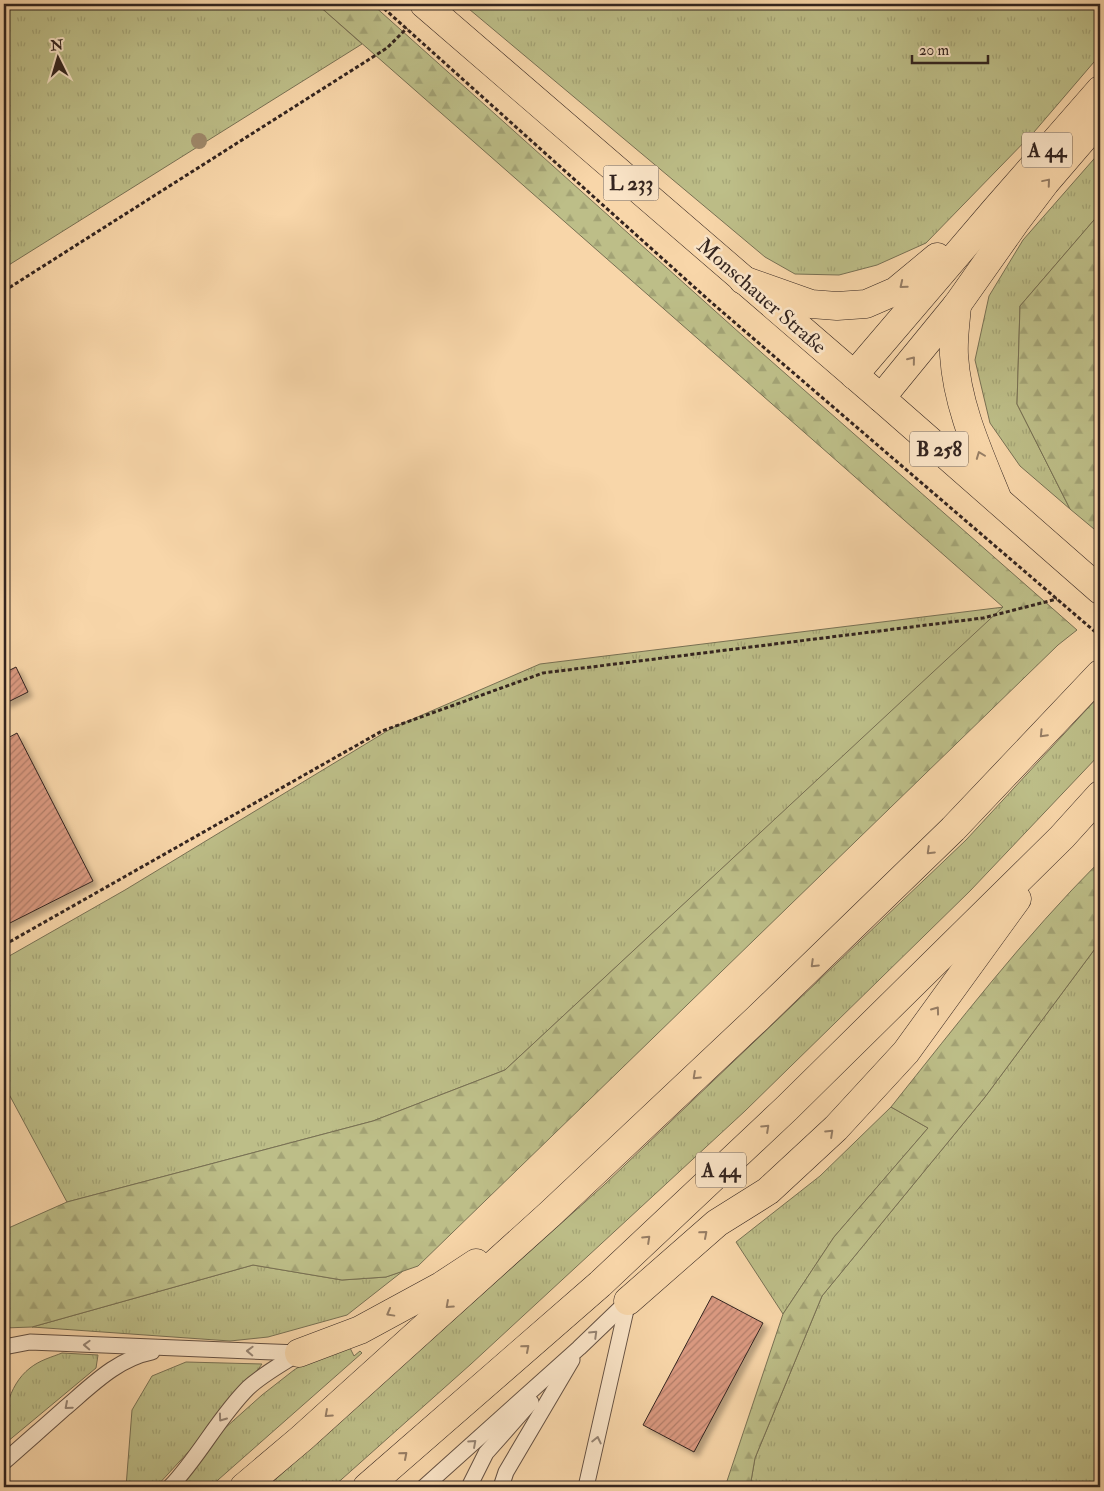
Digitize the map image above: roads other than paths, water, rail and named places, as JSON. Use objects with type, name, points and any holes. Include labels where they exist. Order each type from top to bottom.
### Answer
[{"type":"main road","name":"Monschauer Straße","points":[[424,4],[881,398],[1100,590]]},
{"type":"main road","name":"A 44","points":[[995,210],[1100,90]]},
{"type":"main road","points":[[881,398],[957,305],[1040,191],[1100,119]]},
{"type":"main road","points":[[743,280],[811,304],[837,306],[866,304],[896,291],[995,210]]},
{"type":"main road","points":[[854,375],[995,210]]},
{"type":"main road","points":[[957,305],[954,353],[959,395],[972,435],[998,500]]},
{"type":"main road","points":[[244,1487],[302,1438],[550,1214],[758,1018],[953,829],[1100,674]]},
{"type":"main road","name":"A 44","points":[[368,1487],[607,1277],[786,1108],[1062,837],[1100,795]]},
{"type":"main road","points":[[628,1301],[717,1223],[768,1191],[836,1128],[906,1052],[1062,837]]},
{"type":"main road","points":[[298,1353],[360,1330],[441,1286],[550,1214]]},
{"type":"lane","points":[[424,1487],[579,1348],[628,1301]]},
{"type":"lane","points":[[586,1487],[628,1301]]},
{"type":"lane","points":[[4,1347],[30,1342],[298,1353]]},
{"type":"lane","points":[[4,1462],[102,1376],[121,1363],[140,1354],[168,1348]]},
{"type":"lane","points":[[469,1487],[486,1454],[579,1348]]},
{"type":"lane","points":[[501,1487],[506,1472],[579,1348]]},
{"type":"lane","points":[[170,1487],[229,1409],[249,1387],[298,1353]]}]
